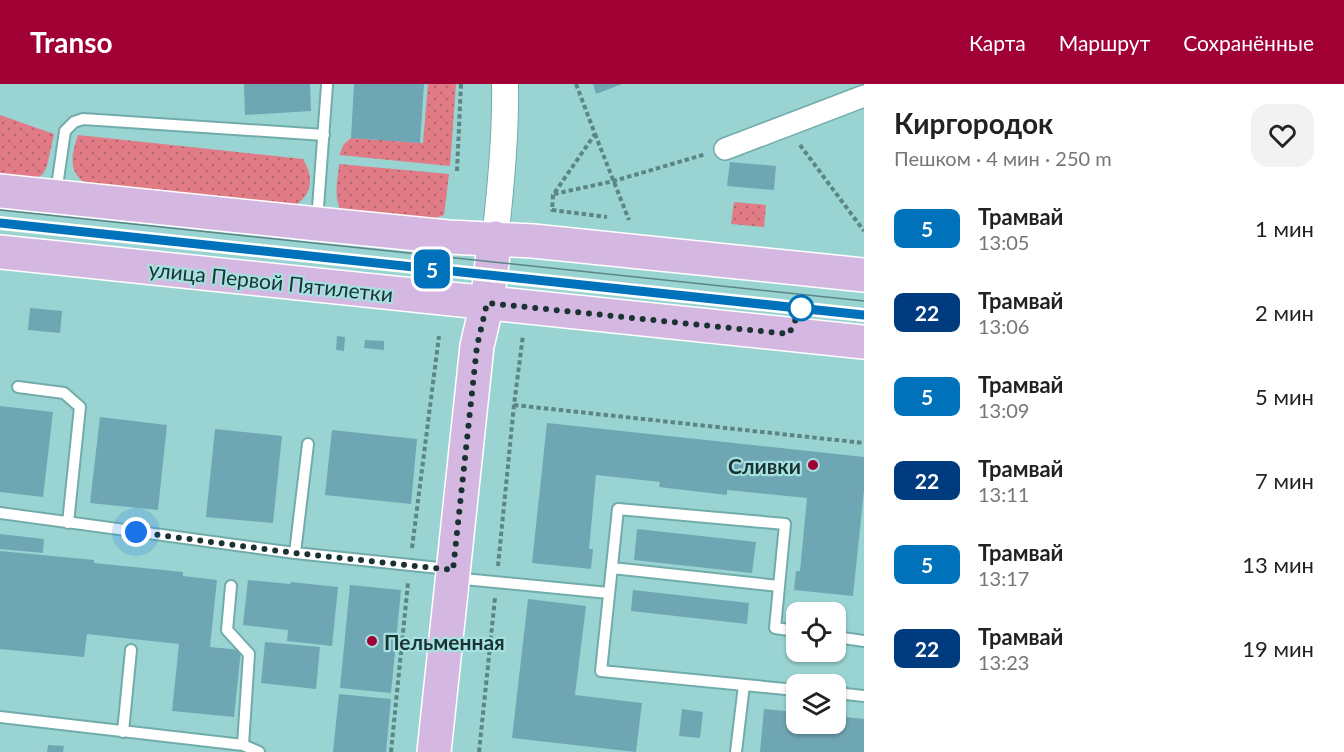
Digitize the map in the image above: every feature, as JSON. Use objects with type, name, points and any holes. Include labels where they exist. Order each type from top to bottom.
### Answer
[{"type":"main road","points":[[0,191],[448,237],[533,241],[864,276]]},
{"type":"main road","points":[[434,752],[477,346],[487,303],[495,238]]},
{"type":"main road","name":"улица Первой Пятилетки","points":[[0,252],[864,342]]},
{"type":"street","points":[[495,238],[505,84]]},
{"type":"street","points":[[725,149],[864,96]]},
{"type":"lane","points":[[317,224],[327,85]]},
{"type":"lane","points":[[56,197],[65,130],[83,118],[324,135]]},
{"type":"lane","points":[[18,387],[64,393],[80,407],[68,523]]},
{"type":"lane","points":[[295,553],[308,444]]},
{"type":"lane","points":[[786,630],[775,628],[785,524],[618,509],[601,671],[786,689]]},
{"type":"lane","points":[[0,513],[609,593]]},
{"type":"lane","points":[[612,568],[779,586]]},
{"type":"lane","points":[[231,586],[227,630],[249,654],[243,745]]},
{"type":"lane","points":[[846,638],[864,641]]},
{"type":"lane","points":[[123,732],[131,650]]},
{"type":"lane","points":[[736,752],[744,685]]},
{"type":"lane","points":[[846,694],[864,696]]},
{"type":"lane","points":[[0,717],[243,745],[260,752]]},
{"type":"path","points":[[457,171],[462,84]]},
{"type":"path","points":[[576,84],[629,220]]},
{"type":"path","points":[[786,126],[864,231]]},
{"type":"path","points":[[595,134],[553,195],[614,181],[725,149]]},
{"type":"path","points":[[524,331],[514,405],[864,443]]},
{"type":"path","points":[[391,752],[410,566],[439,336]]},
{"type":"shaded area","points":[[428,84],[456,84],[450,166],[339,155],[344,144],[351,138],[423,143]]},
{"type":"shaded area","points":[[0,115],[54,134],[43,174],[35,179],[0,174]]},
{"type":"shaded area","points":[[78,135],[303,159],[309,173],[309,186],[303,198],[291,208],[91,187],[78,177],[73,165],[73,151]]},
{"type":"shaded area","points":[[339,164],[449,174],[444,215],[433,219],[412,219],[412,216],[341,210],[337,194]]},
{"type":"shaded area","points":[[734,202],[766,205],[764,227],[731,224]]},
{"type":"building","points":[[244,84],[310,84],[311,111],[245,115]]},
{"type":"building","points":[[354,84],[424,84],[420,143],[351,138]]},
{"type":"building","points":[[593,84],[622,84],[596,94]]},
{"type":"building","points":[[730,162],[776,166],[774,190],[727,186]]},
{"type":"building","points":[[30,308],[62,311],[60,333],[28,330]]},
{"type":"building","points":[[337,336],[345,337],[344,351],[336,350]]},
{"type":"building","points":[[365,340],[384,341],[384,350],[364,348]]},
{"type":"building","points":[[0,406],[53,412],[43,497],[0,492]]},
{"type":"building","points":[[100,417],[167,425],[158,510],[90,503]]},
{"type":"building","points":[[547,423],[864,457],[864,490],[853,596],[794,590],[796,571],[800,571],[807,498],[727,490],[727,495],[659,487],[660,482],[596,475],[589,549],[593,549],[591,569],[532,563]]},
{"type":"building","points":[[215,429],[282,436],[273,523],[206,517]]},
{"type":"building","points":[[332,430],[417,439],[411,504],[325,495]]},
{"type":"building","points":[[637,529],[756,542],[752,573],[634,560]]},
{"type":"building","points":[[0,534],[44,539],[43,553],[0,549]]},
{"type":"building","points":[[0,551],[94,560],[94,563],[183,572],[183,576],[217,580],[210,647],[241,650],[234,717],[172,711],[179,644],[87,634],[84,657],[0,649]]},
{"type":"building","points":[[248,580],[338,587],[332,646],[287,641],[288,630],[243,625]]},
{"type":"building","points":[[350,585],[401,590],[391,693],[340,688]]},
{"type":"building","points":[[633,590],[749,603],[747,624],[631,611]]},
{"type":"building","points":[[528,599],[586,606],[575,695],[642,703],[636,752],[512,738]]},
{"type":"building","points":[[265,642],[320,647],[316,689],[261,683]]},
{"type":"building","points":[[339,694],[391,699],[386,752],[333,752]]},
{"type":"building","points":[[682,709],[703,712],[700,738],[679,736]]},
{"type":"building","points":[[764,709],[786,711],[786,734],[846,734],[846,717],[864,719],[864,752],[760,752]]},
{"type":"building","points":[[48,745],[64,746],[63,752],[47,752]]},
{"type":"tram line","points":[[0,210],[864,301]]},
{"type":"tram line","points":[[0,223],[864,315]]},
{"type":"tram line","name":"5","points":[[0,223],[864,315]]},
{"type":"place","name":"Сливки","points":[[813,465]]},
{"type":"place","name":"Пельменная","points":[[372,641]]},
{"type":"route","points":[[136,532],[295,553],[453,570],[477,346],[487,303],[789,334],[801,308]]}]
